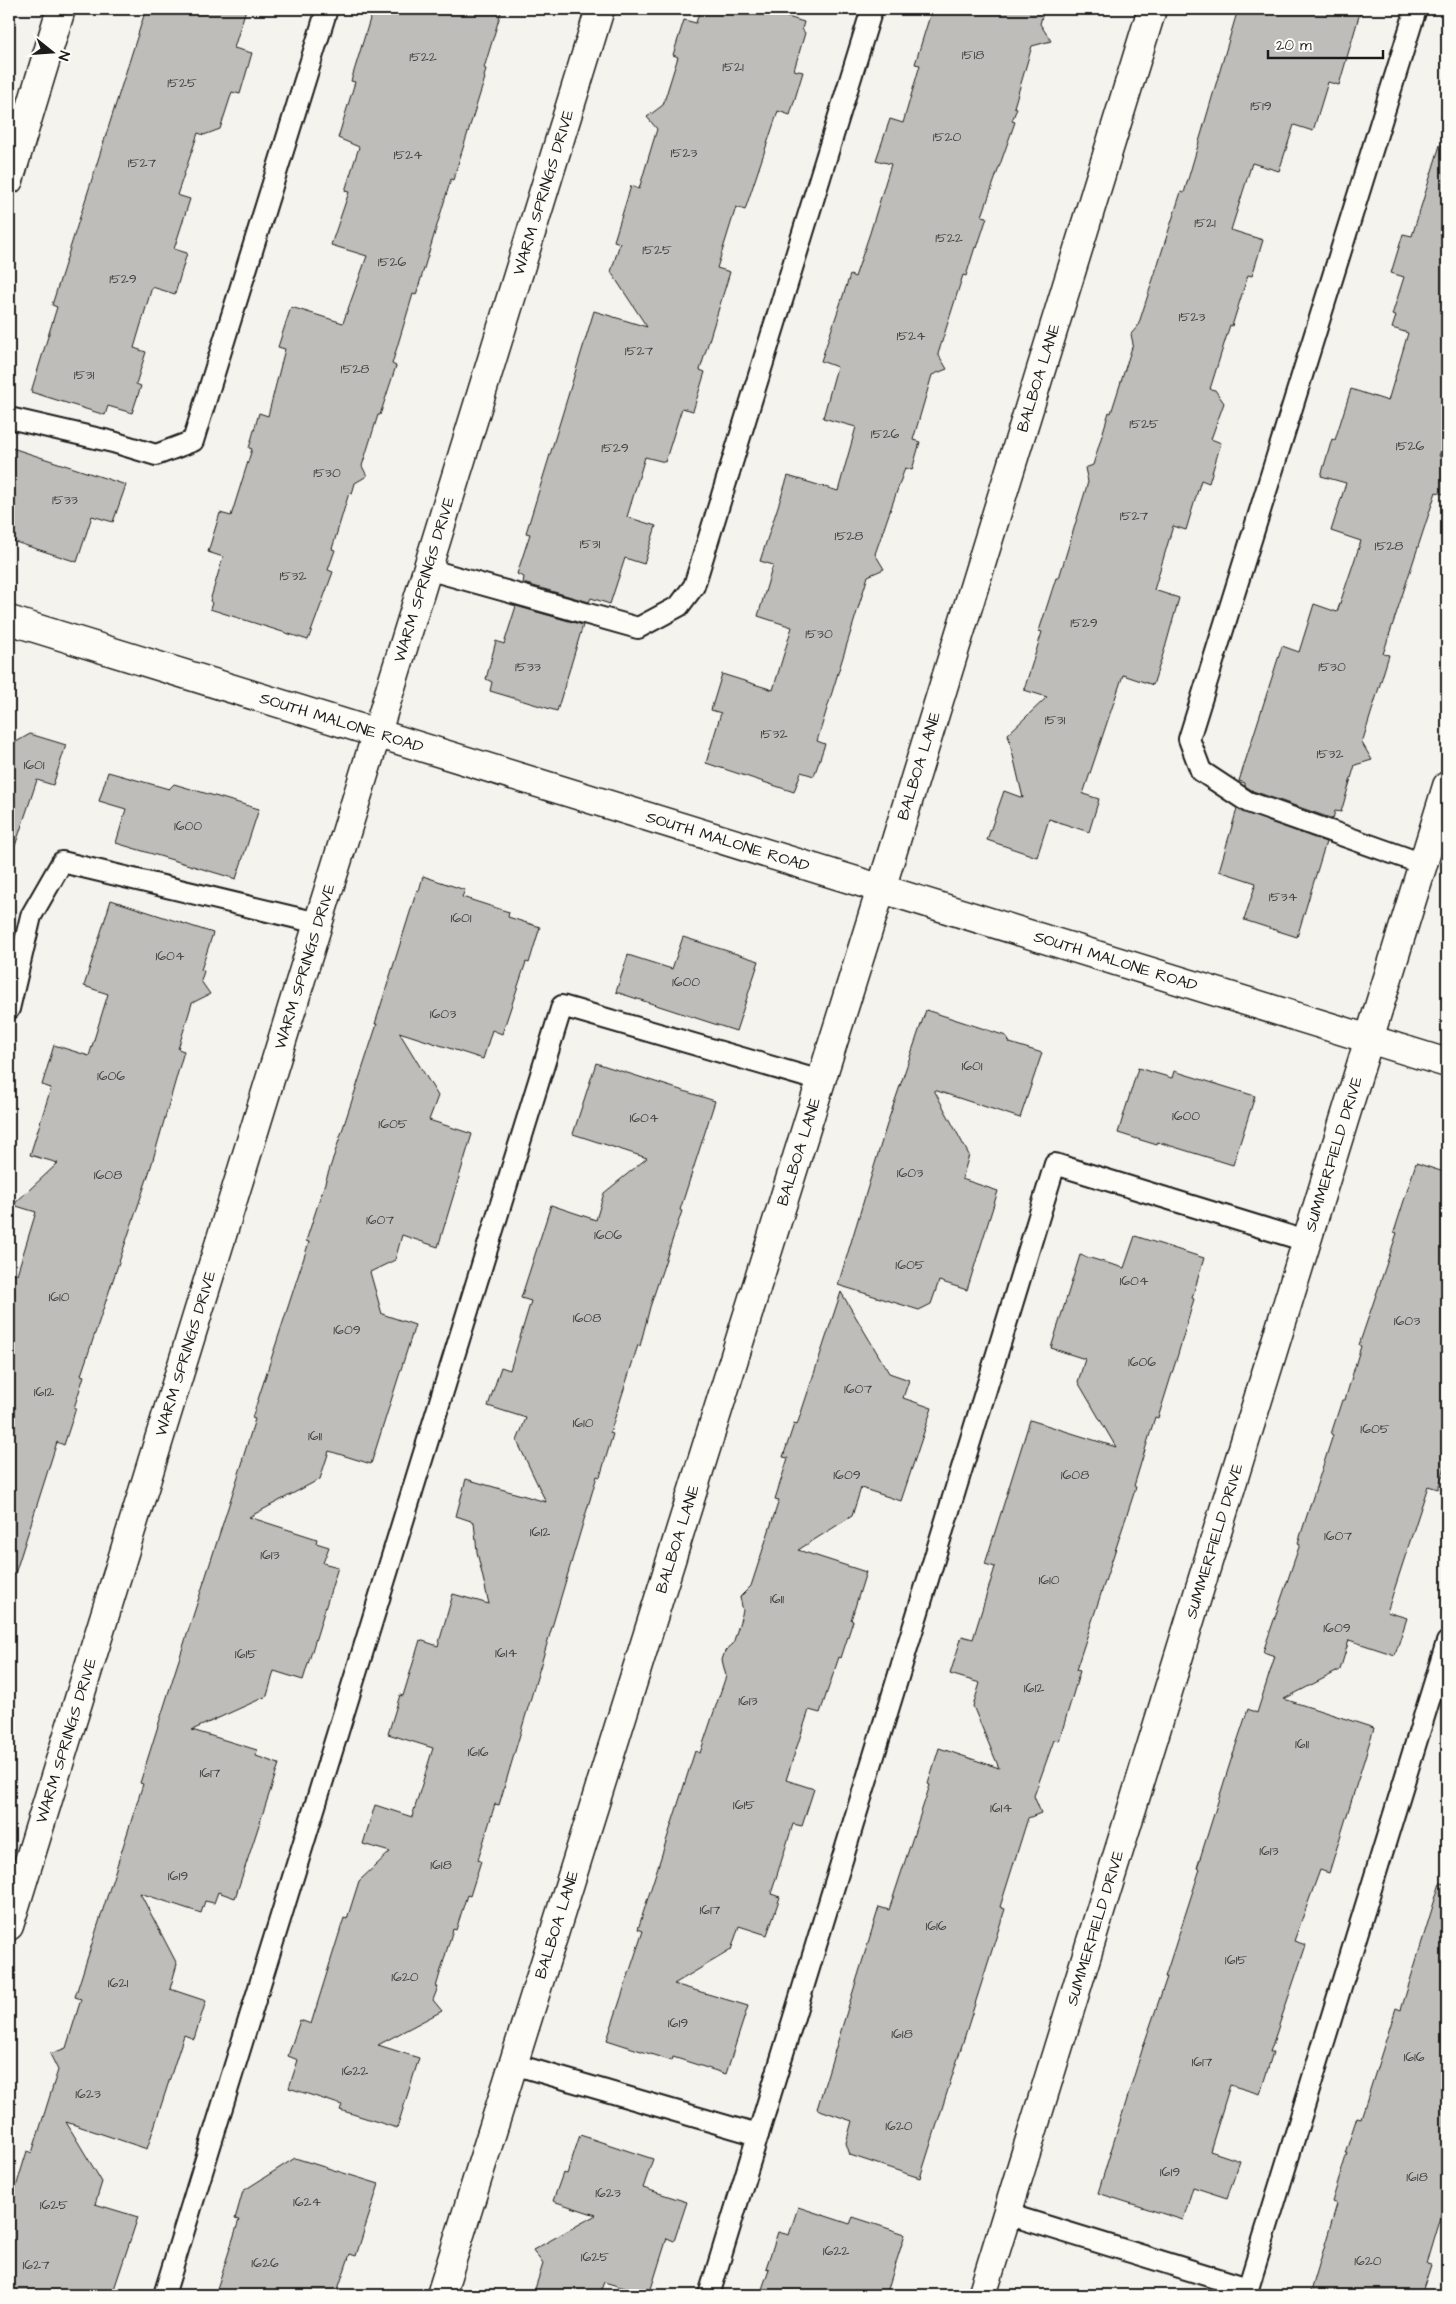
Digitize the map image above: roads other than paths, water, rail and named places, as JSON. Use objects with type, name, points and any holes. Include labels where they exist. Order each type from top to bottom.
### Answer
[{"type":"street","points":[[9,180],[61,9]]},
{"type":"street","name":"WARM SPRINGS DRIVE","points":[[9,1926],[600,9]]},
{"type":"street","name":"BALBOA LANE","points":[[440,2295],[821,1081],[1152,9]]},
{"type":"street","name":"SOUTH MALONE ROAD","points":[[9,620],[1447,1063]]},
{"type":"street","name":"SUMMERFIELD DRIVE","points":[[982,2295],[1447,786]]},
{"type":"lane","points":[[9,418],[113,442],[156,455],[194,440],[327,9]]},
{"type":"lane","points":[[427,569],[638,628],[679,606],[694,586],[872,9]]},
{"type":"lane","points":[[1416,9],[1189,739],[1201,771],[1248,802],[1423,864]]},
{"type":"lane","points":[[9,1009],[31,916],[62,862],[318,923]]},
{"type":"lane","points":[[164,2295],[562,1006],[821,1081]]},
{"type":"lane","points":[[709,2295],[1055,1164],[1306,1241]]},
{"type":"lane","points":[[1007,2214],[1247,2292],[1447,1642]]},
{"type":"lane","points":[[513,2064],[758,2135]]}]
